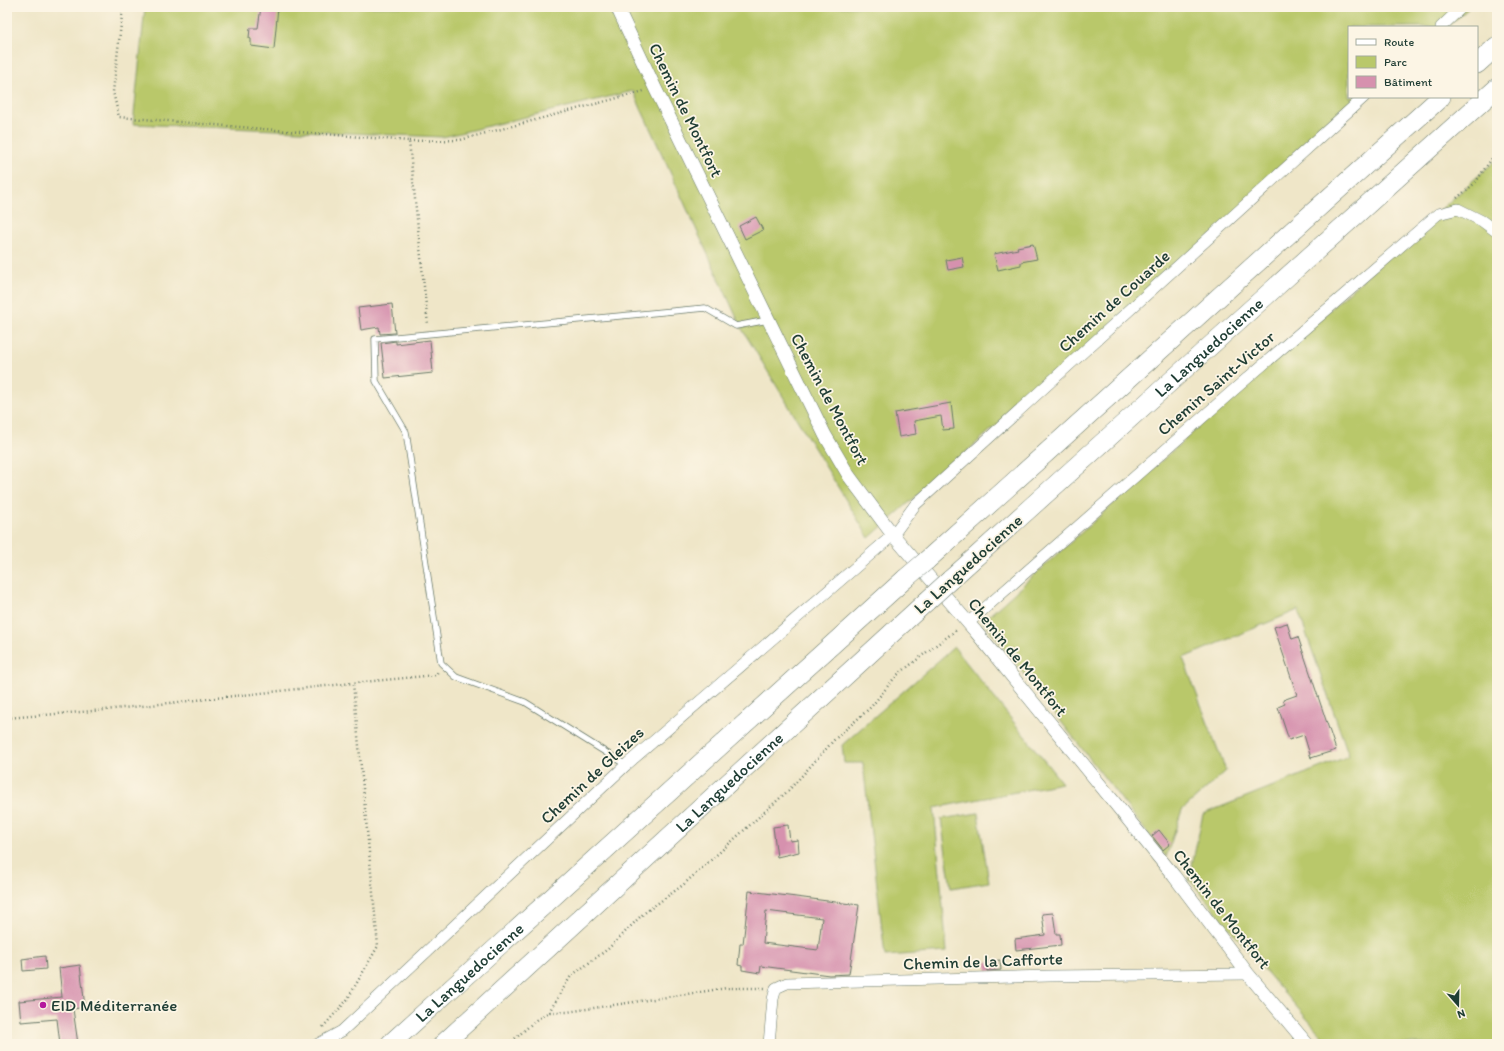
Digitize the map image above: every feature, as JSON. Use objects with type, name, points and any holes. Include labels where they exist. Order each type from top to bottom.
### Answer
[{"type":"highway","points":[[1478,63],[1497,46]]},
{"type":"highway","name":"La Languedocienne","points":[[443,1044],[950,580],[1497,88]]},
{"type":"highway","name":"La Languedocienne","points":[[390,1044],[1439,98]]},
{"type":"street","name":"Chemin de Montfort","points":[[617,7],[768,320],[825,435],[849,476],[893,535],[968,623],[1174,876],[1248,974],[1307,1044]]},
{"type":"street","points":[[1441,26],[1462,7]]},
{"type":"street","name":"Chemin de Couarde","points":[[893,535],[915,505],[1363,98]]},
{"type":"street","name":"Chemin Saint-Victor","points":[[968,623],[1236,388],[1438,214],[1458,210],[1482,221],[1497,232]]},
{"type":"street","name":"Chemin de Gleizes","points":[[318,1044],[342,1031],[626,765],[893,535]]},
{"type":"street","name":"Chemin de la Cafforte","points":[[776,988],[787,983],[1050,976],[1248,974]]},
{"type":"street","points":[[769,1044],[773,999],[776,988]]},
{"type":"lane","points":[[626,765],[525,702],[456,677],[441,663],[406,432],[376,381],[375,339],[705,308],[736,326],[768,320]]},
{"type":"path","points":[[123,7],[113,92],[119,117],[409,141],[460,140],[655,88]]},
{"type":"path","points":[[409,141],[429,334]]},
{"type":"path","points":[[1438,214],[1475,183],[1497,151]]},
{"type":"path","points":[[509,1044],[536,1020],[549,1012],[571,976],[608,949],[643,914],[683,885],[789,790],[834,740],[872,707],[896,676],[932,648],[968,623]]},
{"type":"path","points":[[7,718],[106,710],[436,675],[441,663]]},
{"type":"path","points":[[322,1028],[347,1000],[378,946],[353,683]]},
{"type":"path","points":[[549,1012],[567,1012],[727,988],[776,988]]},
{"type":"green space","points":[[145,7],[1470,7],[1448,26],[1348,26],[1348,98],[1367,98],[869,538],[742,329],[633,91],[443,137],[133,124]]},
{"type":"green space","points":[[1497,159],[1497,1044],[1329,1044],[1255,959],[1189,879],[1203,814],[1349,756],[1298,610],[1183,658],[1226,771],[1182,810],[1166,857],[983,621]]},
{"type":"green space","points":[[954,647],[1062,783],[934,808],[947,952],[885,956],[863,763],[844,763],[842,745]]},
{"type":"green space","points":[[978,813],[989,882],[951,888],[941,819]]},
{"type":"building","points":[[261,7],[278,7],[274,49],[251,46],[251,39],[249,38],[250,28],[258,28]]},
{"type":"building","points":[[756,217],[763,230],[745,239],[739,226]]},
{"type":"building","points":[[1033,244],[1037,259],[1021,262],[1021,265],[998,270],[994,254]]},
{"type":"building","points":[[962,257],[964,267],[948,270],[946,260]]},
{"type":"building","points":[[392,304],[395,333],[380,334],[379,327],[361,330],[358,308]]},
{"type":"building","points":[[430,340],[433,373],[385,378],[381,343],[396,341],[396,344]]},
{"type":"building","points":[[951,403],[954,429],[943,430],[941,416],[914,421],[916,434],[899,437],[895,413]]},
{"type":"building","points":[[1287,623],[1292,639],[1298,637],[1336,750],[1311,758],[1304,735],[1289,740],[1278,707],[1285,704],[1283,700],[1297,695],[1274,627]]},
{"type":"building","points":[[788,825],[790,841],[798,840],[799,852],[777,857],[773,827]]},
{"type":"building","points":[[1159,830],[1170,844],[1163,850],[1152,836]]},
{"type":"building","points":[[749,891],[859,905],[849,974],[829,975],[761,966],[760,973],[742,970],[742,966],[738,965],[740,944],[743,944]],"holes":[[[766,911],[822,918],[818,950],[763,943]]]},
{"type":"building","points":[[1053,913],[1056,934],[1060,934],[1061,945],[1016,950],[1015,939],[1045,935],[1042,914]]},
{"type":"building","points":[[45,956],[46,969],[23,971],[22,959]]},
{"type":"building","points":[[1000,960],[1001,970],[987,971],[986,962]]},
{"type":"building","name":"EID Méditerranée","points":[[80,965],[85,1007],[73,1009],[78,1044],[60,1044],[57,1019],[21,1022],[19,1001],[62,997],[59,968]]},
{"type":"place","name":"EID Méditerranée","points":[[43,1005]]}]
